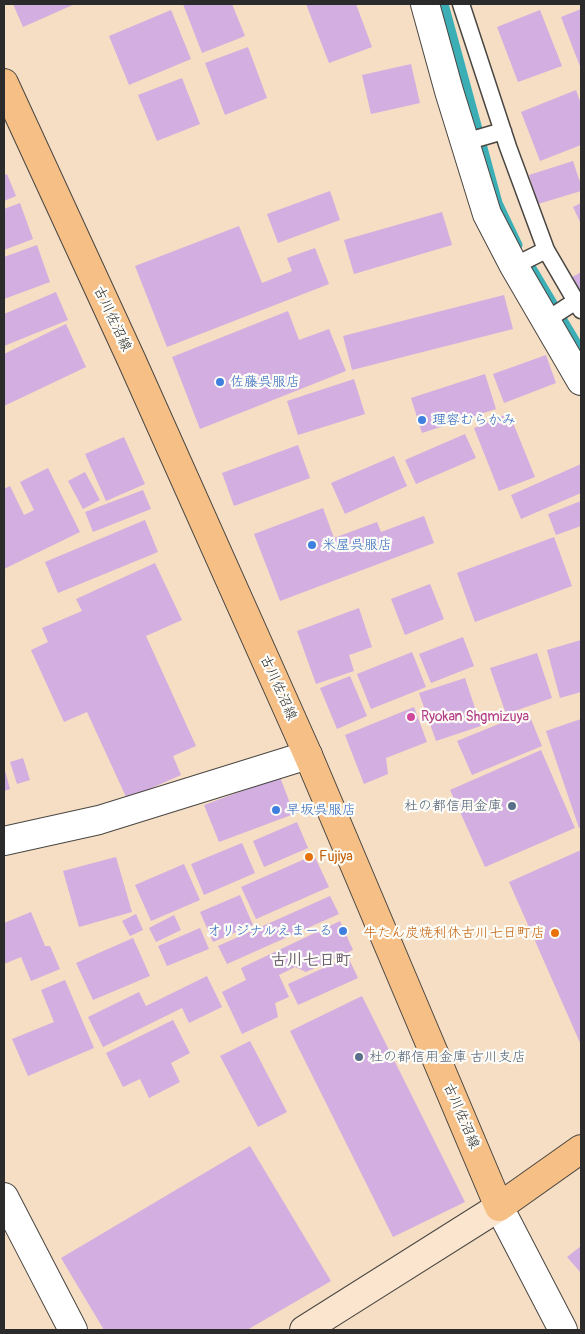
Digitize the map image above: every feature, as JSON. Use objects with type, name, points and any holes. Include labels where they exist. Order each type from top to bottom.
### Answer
[{"type":"main road","name":"古川佐沼線","points":[[4,83],[132,361],[308,755],[500,1207]]},
{"type":"main road","points":[[500,1207],[581,1149]]},
{"type":"street","points":[[428,5],[486,214],[545,320],[579,370]]},
{"type":"street","points":[[4,842],[99,820],[308,755]]},
{"type":"street","points":[[4,1197],[73,1330]]},
{"type":"street","points":[[304,1330],[500,1207],[563,1330]]},
{"type":"lane","points":[[461,4],[503,131],[546,250],[579,306],[545,320]]},
{"type":"lane","points":[[465,142],[503,131]]},
{"type":"lane","points":[[514,266],[546,250]]},
{"type":"building","points":[[13,4],[75,4],[23,27]]},
{"type":"building","points":[[183,4],[232,4],[245,36],[202,53]]},
{"type":"building","points":[[306,4],[356,4],[372,47],[329,63]]},
{"type":"building","points":[[581,9],[581,69],[561,17]]},
{"type":"building","points":[[171,10],[191,59],[129,85],[109,36]]},
{"type":"building","points":[[540,10],[562,66],[518,82],[497,27]]},
{"type":"building","points":[[248,47],[267,98],[225,115],[205,63]]},
{"type":"building","points":[[411,64],[420,103],[371,114],[362,75]]},
{"type":"building","points":[[182,78],[200,124],[157,141],[138,95]]},
{"type":"building","points":[[576,90],[581,104],[581,145],[540,161],[521,112]]},
{"type":"building","points":[[573,161],[581,185],[581,191],[538,204],[529,175]]},
{"type":"building","points":[[7,174],[16,196],[4,201],[4,175]]},
{"type":"building","points":[[330,191],[340,220],[278,243],[267,214]]},
{"type":"building","points":[[20,203],[33,239],[4,250],[4,209]]},
{"type":"building","points":[[581,203],[581,224],[573,207]]},
{"type":"building","points":[[442,212],[452,245],[354,274],[344,240]]},
{"type":"building","points":[[239,226],[262,283],[292,271],[287,258],[315,248],[329,284],[167,347],[135,266]]},
{"type":"building","points":[[37,245],[50,282],[4,299],[4,257]]},
{"type":"building","points":[[581,272],[581,300],[569,279]]},
{"type":"building","points":[[56,292],[68,320],[4,346],[4,314]]},
{"type":"building","points":[[504,295],[513,329],[352,370],[343,336]]},
{"type":"building","points":[[288,311],[299,340],[329,329],[346,371],[200,429],[172,357]]},
{"type":"building","points":[[66,324],[86,367],[4,406],[4,354]]},
{"type":"building","points":[[546,355],[556,383],[504,403],[493,374]]},
{"type":"building","points":[[485,374],[496,409],[422,433],[411,398]]},
{"type":"building","points":[[354,379],[365,414],[298,435],[287,401]]},
{"type":"building","points":[[509,413],[535,477],[499,491],[474,428]]},
{"type":"building","points":[[465,434],[476,458],[416,484],[405,460]]},
{"type":"building","points":[[124,437],[145,484],[106,501],[85,454]]},
{"type":"building","points":[[298,445],[310,478],[234,506],[222,473]]},
{"type":"building","points":[[394,456],[407,486],[345,514],[331,483]]},
{"type":"building","points":[[581,464],[581,493],[521,519],[511,495]]},
{"type":"building","points":[[48,468],[80,532],[4,569],[4,489],[10,486],[24,515],[34,510],[20,482]]},
{"type":"building","points":[[85,472],[100,500],[83,509],[68,481]]},
{"type":"building","points":[[143,490],[151,509],[93,532],[85,512]]},
{"type":"building","points":[[581,501],[581,526],[556,535],[548,514]]},
{"type":"building","points":[[323,508],[334,538],[377,522],[381,532],[424,516],[434,543],[280,601],[254,534]]},
{"type":"building","points":[[145,520],[158,552],[58,593],[45,562]]},
{"type":"building","points":[[554,537],[572,586],[475,622],[457,573]]},
{"type":"building","points":[[155,563],[182,620],[146,636],[196,746],[173,756],[181,775],[127,799],[87,712],[64,722],[31,650],[48,642],[42,628],[82,611],[76,599]]},
{"type":"building","points":[[430,584],[444,619],[405,635],[391,599]]},
{"type":"building","points":[[359,608],[372,647],[349,655],[354,671],[316,684],[297,631]]},
{"type":"building","points":[[463,637],[474,666],[431,683],[419,654]]},
{"type":"building","points":[[581,640],[581,692],[560,698],[547,650]]},
{"type":"building","points":[[412,652],[426,687],[371,709],[357,674]]},
{"type":"building","points":[[537,653],[552,698],[506,714],[490,668]]},
{"type":"building","points":[[350,676],[367,716],[337,729],[320,688]]},
{"type":"building","points":[[465,678],[481,726],[436,741],[419,693]]},
{"type":"building","points":[[414,707],[427,742],[386,758],[388,774],[364,784],[345,735]]},
{"type":"building","points":[[528,712],[542,746],[472,775],[457,741]]},
{"type":"building","points":[[581,719],[581,827],[579,828],[546,731]]},
{"type":"building","points":[[541,750],[575,828],[485,867],[450,790]]},
{"type":"building","points":[[23,758],[30,780],[17,784],[10,762]]},
{"type":"building","points":[[4,767],[10,789],[4,791]]},
{"type":"building","points":[[280,777],[294,814],[219,842],[204,805]]},
{"type":"building","points":[[297,822],[308,848],[264,867],[253,841]]},
{"type":"building","points":[[242,843],[255,873],[204,895],[191,864]]},
{"type":"building","points":[[581,850],[581,1045],[509,882]]},
{"type":"building","points":[[314,855],[329,887],[256,919],[241,887]]},
{"type":"building","points":[[116,857],[132,912],[79,927],[63,871]]},
{"type":"building","points":[[184,864],[200,900],[151,921],[135,885]]},
{"type":"building","points":[[240,895],[253,925],[213,942],[200,912]]},
{"type":"building","points":[[330,896],[339,914],[227,964],[218,946]]},
{"type":"building","points":[[31,912],[45,946],[50,946],[60,969],[31,981],[21,957],[4,964],[4,923]]},
{"type":"building","points":[[136,914],[143,930],[130,936],[122,921]]},
{"type":"building","points":[[174,915],[181,930],[156,942],[149,928]]},
{"type":"building","points":[[340,921],[353,950],[306,972],[295,967],[279,975],[289,997],[275,1003],[278,1017],[242,1034],[222,992],[246,980],[241,968]]},
{"type":"building","points":[[200,928],[209,949],[167,966],[158,946]]},
{"type":"building","points":[[133,938],[150,976],[93,1000],[76,963]]},
{"type":"building","points":[[348,957],[358,978],[298,1005],[288,984]]},
{"type":"building","points":[[207,976],[222,1007],[189,1023],[182,1008],[103,1047],[88,1017],[139,992],[146,1006]]},
{"type":"building","points":[[65,980],[94,1048],[28,1076],[12,1039],[54,1022],[41,990]]},
{"type":"building","points":[[362,996],[465,1202],[393,1237],[290,1031]]},
{"type":"building","points":[[173,1020],[190,1053],[171,1063],[180,1082],[149,1098],[140,1079],[123,1087],[106,1053]]},
{"type":"building","points":[[250,1041],[287,1112],[258,1127],[220,1056]]},
{"type":"building","points":[[250,1146],[331,1281],[247,1330],[104,1330],[61,1258]]},
{"type":"building","points":[[581,1246],[581,1273],[567,1257]]},
{"type":"waterway","points":[[444,4],[498,203],[518,245]]},
{"type":"waterway","points":[[526,258],[581,350]]},
{"type":"place","name":"佐藤呉服店","points":[[220,382]]},
{"type":"place","name":"理容むらかみ","points":[[422,420]]},
{"type":"place","name":"米屋呉服店","points":[[312,545]]},
{"type":"place","name":"Ryokan Shgmizuya","points":[[411,717]]},
{"type":"place","name":"杜の都信用金庫","points":[[512,806]]},
{"type":"place","name":"早坂呉服店","points":[[276,810]]},
{"type":"place","name":"Fujiya","points":[[309,857]]},
{"type":"place","name":"オリジナルえまーる","points":[[343,931]]},
{"type":"place","name":"牛たん炭焼利休古川七日町店","points":[[555,933]]},
{"type":"place","name":"杜の都信用金庫 古川支店","points":[[359,1057]]},
{"type":"district","name":"古川七日町","points":[[311,961]]}]
